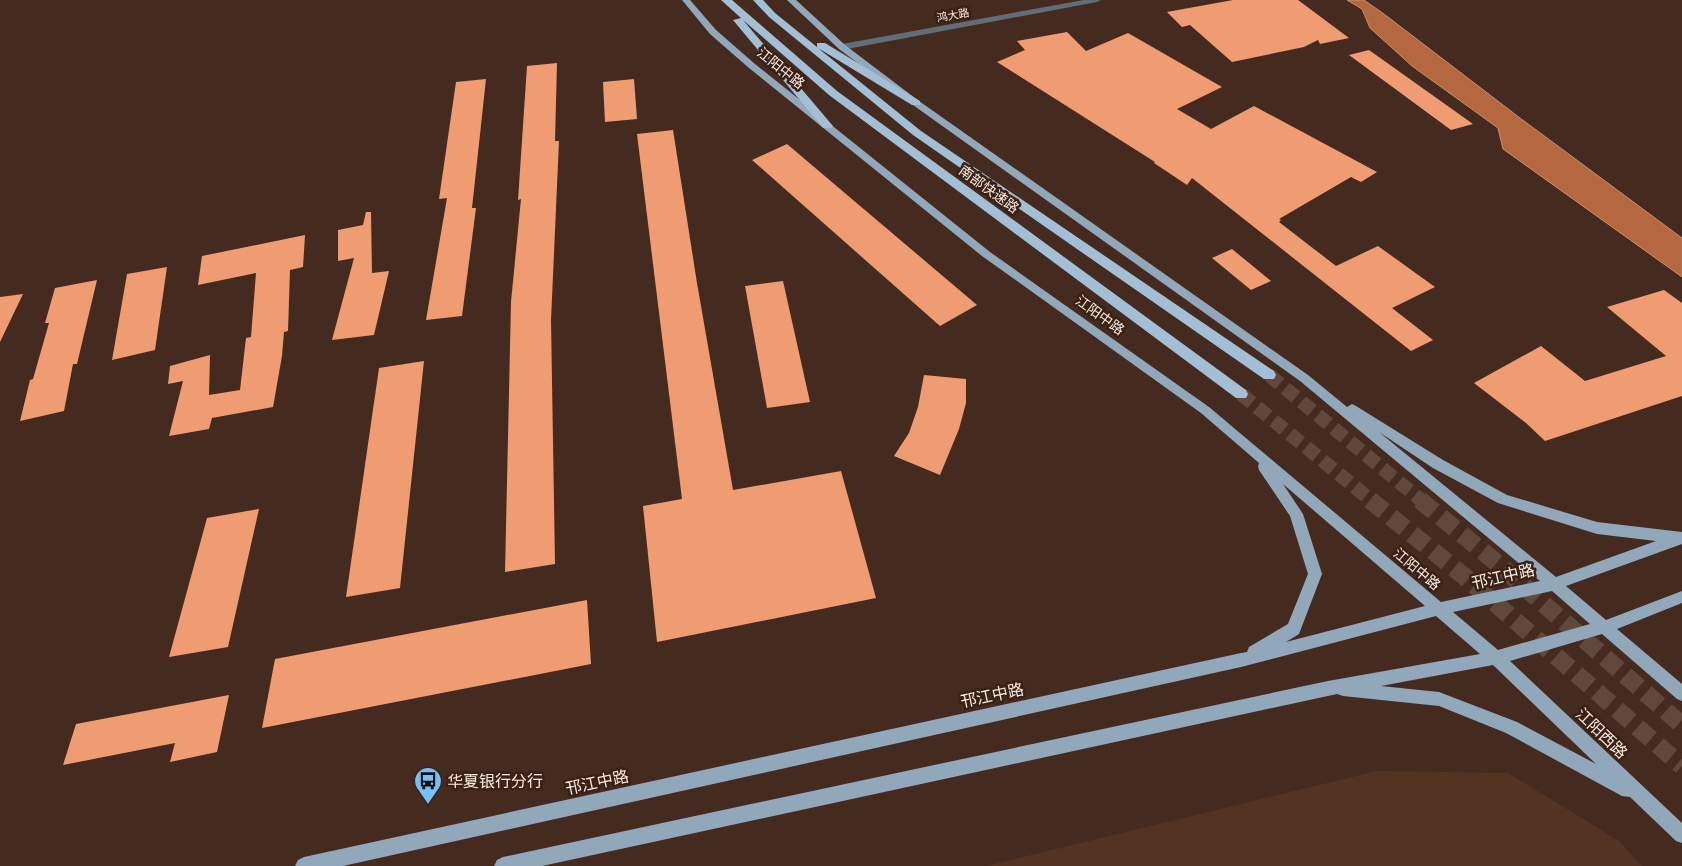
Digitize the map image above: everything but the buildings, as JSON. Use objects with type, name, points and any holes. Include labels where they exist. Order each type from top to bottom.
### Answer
[{"type":"highway","points":[[721,0],[827,126]]},
{"type":"highway","name":"南部快速路","points":[[726,0],[833,93],[1241,394]]},
{"type":"highway","name":"南部快速路","points":[[758,0],[772,15],[917,133],[1269,375]]},
{"type":"highway","points":[[772,15],[916,103]]},
{"type":"main road","name":"江阳中路","points":[[686,0],[713,32],[752,66],[986,254],[1205,410],[1496,658]]},
{"type":"main road","points":[[791,0],[842,47],[916,103],[1304,378],[1438,464],[1503,498],[1597,528],[1681,538]]},
{"type":"main road","points":[[1304,378],[1554,584],[1682,694]]},
{"type":"main road","points":[[1241,660],[1294,629],[1315,574],[1296,514],[1256,453]]},
{"type":"main road","name":"邗江中路","points":[[304,866],[1241,660],[1439,609],[1554,584],[1681,538]]},
{"type":"main road","points":[[503,866],[1328,688],[1496,658],[1604,627],[1682,596]]},
{"type":"main road","name":"江阳西路","points":[[1496,658],[1682,835]]},
{"type":"main road","points":[[1328,688],[1439,698],[1511,727],[1643,798]]},
{"type":"street","name":"鸿大路","points":[[842,47],[1098,0]]},
{"type":"shaded area","points":[[1347,0],[1364,0],[1384,14],[1682,238],[1682,277],[1503,149],[1498,128],[1412,66],[1370,28],[1362,9]]},
{"type":"shaded area","points":[[1377,771],[1508,773],[1619,841],[1642,866],[986,866]]},
{"type":"tunnel","points":[[1269,375],[1422,501]]},
{"type":"tunnel","points":[[1241,394],[1372,501]]},
{"type":"tunnel","points":[[1370,500],[1465,577],[1682,766]]},
{"type":"tunnel","points":[[1420,500],[1497,563],[1682,725]]},
{"type":"place","name":"华夏银行分行","points":[[428,805]]}]
